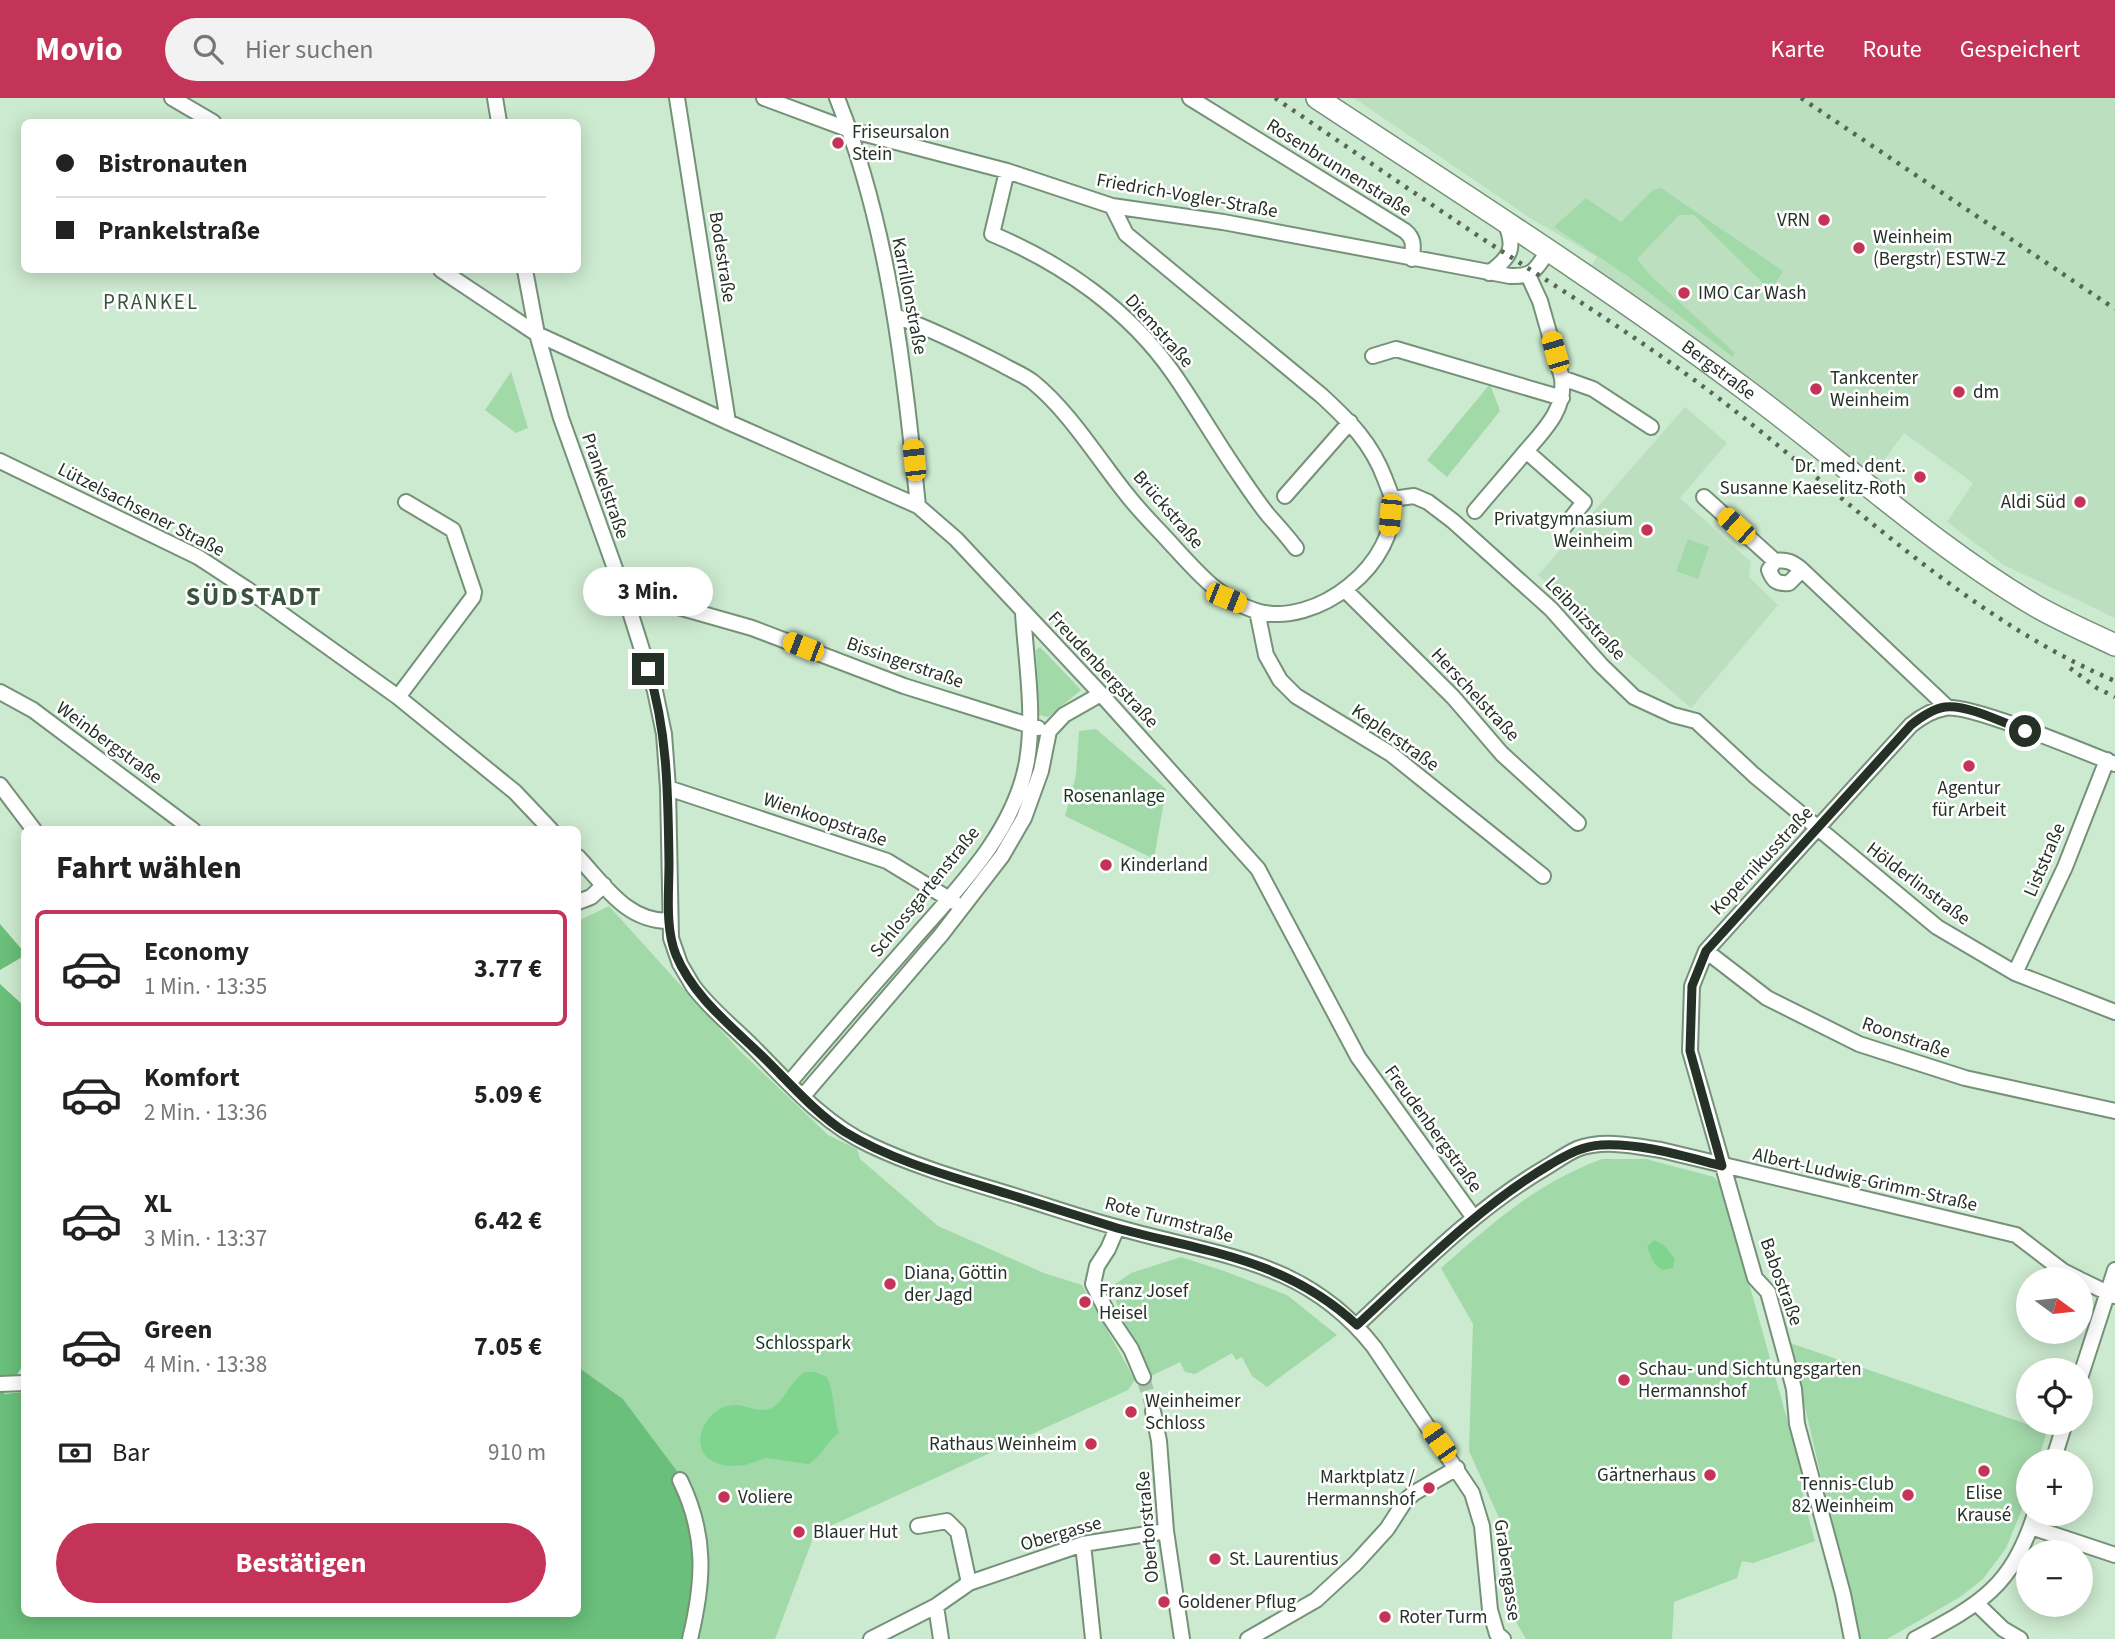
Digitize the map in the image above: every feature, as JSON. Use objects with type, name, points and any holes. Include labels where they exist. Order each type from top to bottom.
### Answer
[{"type":"main road","name":"Bergstraße","points":[[1317,98],[1548,251],[1746,389],[2012,592],[2115,645]]},
{"type":"street","points":[[172,98],[208,119]]},
{"type":"street","points":[[495,98],[498,119]]},
{"type":"street","name":"Bodestraße","points":[[677,98],[728,422]]},
{"type":"street","name":"Friedrich-Vogler-Straße","points":[[764,98],[850,130],[1007,171],[1112,206],[1223,222],[1489,273],[1528,275]]},
{"type":"street","name":"Karrillonstraße","points":[[837,98],[850,130],[869,194],[895,316],[918,506]]},
{"type":"street","name":"Rosenbrunnenstraße","points":[[1190,98],[1405,231],[1411,236],[1413,243],[1412,259]]},
{"type":"street","name":"Diemstraße","points":[[1007,171],[992,234],[1027,249],[1078,281],[1100,296],[1135,328],[1171,371],[1268,515],[1296,548]]},
{"type":"street","points":[[1112,206],[1126,234],[1205,297],[1350,422],[1376,456],[1392,499]]},
{"type":"street","points":[[1489,273],[1504,262],[1510,252],[1511,238],[1504,222]]},
{"type":"street","points":[[1475,511],[1525,451],[1536,442],[1562,398],[1562,378],[1540,301],[1528,275],[1548,251]]},
{"type":"street","name":"Freudenbergstraße","points":[[446,273],[537,334],[918,506],[956,539],[1101,694],[1258,869],[1358,1057],[1474,1218]]},
{"type":"street","name":"Prankelstraße","points":[[526,273],[537,334],[561,418],[627,602],[655,691],[664,734],[668,788],[670,921]]},
{"type":"street","name":"Brückstraße","points":[[895,316],[941,333],[1032,381],[1072,423],[1130,498],[1208,584],[1226,598],[1257,611],[1280,614],[1307,610],[1345,590],[1360,576],[1389,532],[1392,499]]},
{"type":"street","points":[[1373,356],[1396,349],[1562,398]]},
{"type":"street","points":[[1562,378],[1593,389],[1651,427]]},
{"type":"street","points":[[1285,496],[1350,422]]},
{"type":"street","points":[[1525,451],[1584,502],[1561,531]]},
{"type":"street","name":"Lützelsachsener Straße","points":[[0,461],[198,557],[280,611],[398,696],[515,792],[547,826]]},
{"type":"street","name":"Leibnizstraße","points":[[1392,499],[1414,496],[1445,514],[1534,593],[1634,697],[1673,715],[1696,721],[1818,830]]},
{"type":"street","points":[[1704,497],[1775,561]]},
{"type":"street","points":[[398,696],[473,597],[474,592],[453,530],[406,502]]},
{"type":"street","points":[[1801,570],[1789,583],[1780,584],[1773,579],[1769,570],[1775,561],[1785,559],[1801,570],[1947,707],[1976,712],[2111,762]]},
{"type":"street","name":"Herschelstraße","points":[[1345,590],[1453,697],[1502,754],[1578,823]]},
{"type":"street","name":"Bissingerstraße","points":[[627,602],[650,599],[752,628],[904,686],[1049,731]]},
{"type":"street","name":"Keplerstraße","points":[[1257,611],[1266,655],[1280,680],[1296,696],[1391,754],[1543,876]]},
{"type":"street","name":"Schlossgartenstraße","points":[[789,1083],[990,848],[1010,811],[1027,763],[1030,726],[1023,613]]},
{"type":"street","name":"Weinbergstraße","points":[[0,692],[33,710],[188,826]]},
{"type":"street","points":[[1049,731],[1064,715],[1101,694]]},
{"type":"street","name":"Kopernikusstraße","points":[[1722,1166],[1690,1051],[1692,986],[1706,951],[1911,725],[1922,717],[1947,707]]},
{"type":"street","name":"Schlossgartenstraße","points":[[803,1096],[962,908],[1002,856],[1024,818],[1041,771],[1049,731]]},
{"type":"street","name":"Liststraße","points":[[2015,973],[2111,762]]},
{"type":"street","points":[[0,785],[31,826]]},
{"type":"street","name":"Wienkoopstraße","points":[[668,788],[887,861],[949,897],[962,908]]},
{"type":"street","name":"Hölderlinstraße","points":[[1818,830],[1937,928],[2015,973],[2115,1012]]},
{"type":"street","points":[[581,860],[633,913],[655,921],[670,921],[674,951],[693,986],[789,1083]]},
{"type":"street","points":[[581,901],[591,897],[604,885]]},
{"type":"street","name":"Roonstraße","points":[[1706,951],[1767,998],[1859,1044],[1965,1078],[2115,1111]]},
{"type":"street","name":"Rote Turmstraße","points":[[789,1083],[843,1131],[869,1145],[961,1180],[1117,1228],[1244,1259],[1285,1275],[1335,1305],[1357,1325],[1457,1468]]},
{"type":"street","name":"Albert-Ludwig-Grimm-Straße","points":[[1357,1325],[1474,1218],[1520,1182],[1577,1150],[1598,1145],[1651,1149],[2016,1235],[2058,1267]]},
{"type":"street","name":"Babostraße","points":[[1722,1166],[1755,1278],[1768,1292],[1794,1389],[1797,1424],[1810,1496],[1843,1594],[1852,1639]]},
{"type":"street","points":[[1117,1228],[1097,1266],[1093,1284],[1143,1377]]},
{"type":"street","points":[[2087,1358],[2111,1295],[2115,1270]]},
{"type":"street","name":"Albert-Ludwig-Grimm-Straße","points":[[2093,1286],[2111,1295]]},
{"type":"street","points":[[0,1384],[21,1383]]},
{"type":"street","name":"Obertorstraße","points":[[1153,1411],[1161,1455],[1166,1531],[1182,1639]]},
{"type":"street","points":[[1248,1639],[1317,1600],[1387,1529],[1405,1501],[1457,1468]]},
{"type":"street","name":"Grabengasse","points":[[1457,1468],[1479,1509],[1490,1610],[1497,1634],[1503,1639]]},
{"type":"street","points":[[680,1480],[696,1518],[701,1544],[700,1587],[690,1639]]},
{"type":"street","points":[[918,1527],[947,1521],[958,1532],[969,1583]]},
{"type":"street","points":[[1915,1639],[1989,1594],[2013,1567],[2030,1526]]},
{"type":"street","points":[[2047,1526],[2115,1555]]},
{"type":"street","name":"Obergasse","points":[[871,1639],[936,1606],[969,1583],[1083,1545],[1166,1531]]},
{"type":"street","points":[[1083,1545],[1093,1639]]},
{"type":"street","points":[[1976,1603],[2003,1629],[2020,1639]]},
{"type":"street","points":[[936,1606],[941,1639]]},
{"type":"shaded area","points":[[1354,98],[2115,98],[2115,618],[2004,565],[1947,522],[1973,483],[1904,433],[1874,474],[1586,275],[1597,257],[1530,218]]},
{"type":"shaded area","name":"Privatgymnasium Weinheim","points":[[1685,407],[1727,443],[1680,498],[1751,562],[1749,577],[1778,605],[1691,708],[1538,575]]},
{"type":"shaded area","points":[[0,924],[21,948],[21,958],[0,970]]},
{"type":"shaded area","points":[[0,984],[21,1003],[21,1368],[4,1394],[21,1392],[21,1617],[581,1617],[581,1369],[623,1399],[686,1483],[703,1536],[694,1639],[0,1639]]},
{"type":"shaded area","points":[[1654,1240],[1665,1246],[1675,1259],[1673,1268],[1662,1270],[1654,1263],[1647,1247]]},
{"type":"shaded area","points":[[805,1372],[815,1372],[827,1377],[839,1433],[814,1460],[809,1464],[766,1458],[732,1466],[718,1464],[707,1457],[702,1450],[701,1434],[715,1412],[735,1405],[757,1410],[774,1407]]},
{"type":"green space","points":[[1661,188],[1783,271],[1771,291],[1694,215],[1679,215],[1637,259],[1652,277],[1735,353],[1733,357],[1629,277],[1554,227],[1586,198],[1621,222],[1653,190]]},
{"type":"green space","points":[[511,372],[528,428],[516,433],[485,410]]},
{"type":"green space","points":[[1490,384],[1500,411],[1447,477],[1427,460]]},
{"type":"green space","points":[[1688,539],[1709,547],[1698,579],[1676,571]]},
{"type":"green space","points":[[1040,647],[1081,690],[1048,717],[1039,715],[1036,650]]},
{"type":"green space","name":"Rosenanlage","points":[[1096,729],[1166,789],[1154,859],[1065,816],[1076,775],[1079,731]]},
{"type":"green space","name":"Schlosspark","points":[[609,906],[739,1050],[828,1135],[857,1149],[860,1159],[938,1226],[1044,1273],[1082,1285],[1135,1380],[1128,1390],[815,1533],[775,1639],[694,1639],[686,1483],[623,1399],[581,1369],[581,920]]},
{"type":"green space","name":"Schau- und Sichtungsgarten Hermannshof","points":[[1602,1159],[1646,1159],[1714,1177],[1722,1187],[1803,1476],[1803,1497],[1815,1541],[1753,1563],[1742,1561],[1737,1578],[1674,1602],[1672,1639],[1526,1639],[1509,1610],[1500,1520],[1469,1451],[1473,1324],[1441,1268],[1536,1192]]},
{"type":"green space","points":[[1181,1257],[1287,1295],[1337,1335],[1267,1387],[1252,1376],[1242,1357],[1236,1360],[1232,1353],[1195,1374],[1185,1372],[1180,1362],[1146,1376],[1116,1302],[1115,1284],[1131,1273]]},
{"type":"green space","points":[[1790,1343],[2016,1420],[2016,1435],[2046,1435],[2042,1449],[2016,1449],[2016,1524],[2006,1548],[1983,1579],[1960,1597],[1887,1639],[1859,1639]]},
{"type":"tunnel","points":[[1143,1377],[1153,1411]]},
{"type":"railway","points":[[1275,98],[1692,378],[1958,590],[2060,655],[2115,681]]},
{"type":"railway","points":[[1801,98],[2115,309]]},
{"type":"railway","points":[[2070,668],[2097,688],[2115,697]]},
{"type":"place","name":"Friseursalon Stein","points":[[838,143]]},
{"type":"place","name":"VRN","points":[[1824,220]]},
{"type":"place","name":"Weinheim (Bergstr) ESTW-Z","points":[[1859,248]]},
{"type":"place","name":"IMO Car Wash","points":[[1684,293]]},
{"type":"place","name":"Tankcenter Weinheim","points":[[1816,389]]},
{"type":"place","name":"dm","points":[[1959,392]]},
{"type":"place","name":"Dr. med. dent. Susanne Kaeselitz-Roth","points":[[1920,477]]},
{"type":"place","name":"Aldi Süd","points":[[2080,502]]},
{"type":"place","name":"Privatgymnasium Weinheim","points":[[1647,530]]},
{"type":"place","name":"Agentur für Arbeit","points":[[1969,766]]},
{"type":"place","name":"Kinderland","points":[[1106,865]]},
{"type":"place","name":"Diana, Göttin der Jagd","points":[[890,1284]]},
{"type":"place","name":"Franz Josef Heisel","points":[[1085,1302]]},
{"type":"place","name":"Schau- und Sichtungsgarten Hermannshof","points":[[1624,1380]]},
{"type":"place","name":"Weinheimer Schloss","points":[[1131,1412]]},
{"type":"place","name":"Rathaus Weinheim","points":[[1091,1444]]},
{"type":"place","name":"Elise Krausé","points":[[1984,1471]]},
{"type":"place","name":"Gärtnerhaus","points":[[1710,1475]]},
{"type":"place","name":"Marktplatz / Hermannshof","points":[[1429,1488]]},
{"type":"place","name":"Tennis-Club 82 Weinheim","points":[[1908,1495]]},
{"type":"place","name":"Voliere","points":[[724,1497]]},
{"type":"place","name":"Blauer Hut","points":[[799,1532]]},
{"type":"place","name":"St. Laurentius","points":[[1215,1559]]},
{"type":"place","name":"Goldener Pflug","points":[[1164,1602]]},
{"type":"place","name":"Roter Turm","points":[[1385,1617]]},
{"type":"district","name":"PRANKEL","points":[[151,302]]},
{"type":"district","name":"SÜDSTADT","points":[[254,596]]},
{"type":"route","points":[[648,669],[664,734],[668,788],[670,921],[674,951],[701,997],[803,1096],[843,1131],[917,1165],[1117,1228],[1244,1259],[1285,1275],[1335,1305],[1357,1325],[1474,1218],[1520,1182],[1577,1150],[1598,1145],[1630,1146],[1661,1150],[1722,1166],[1690,1051],[1692,986],[1706,951],[1911,725],[1922,717],[1947,707],[1976,712],[2025,731]]}]
